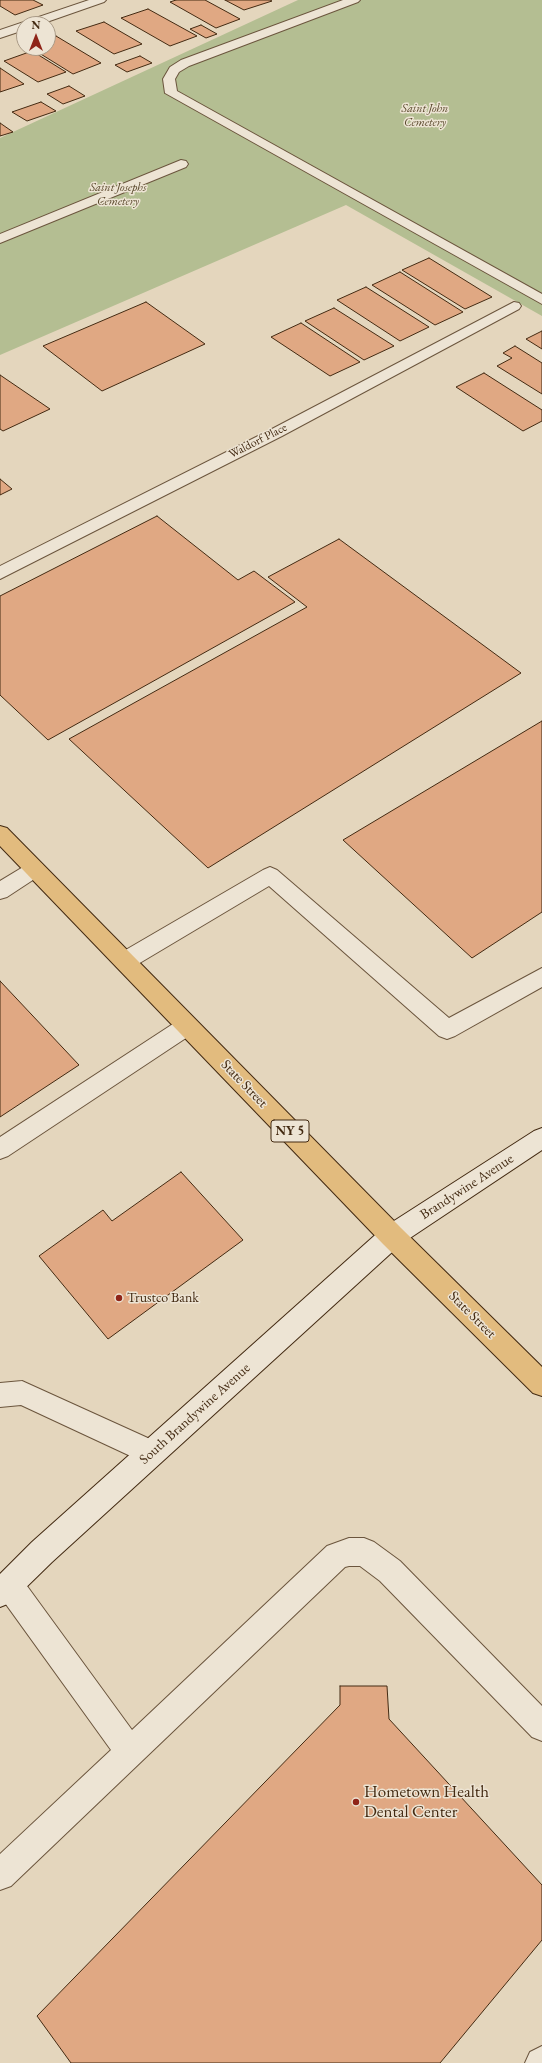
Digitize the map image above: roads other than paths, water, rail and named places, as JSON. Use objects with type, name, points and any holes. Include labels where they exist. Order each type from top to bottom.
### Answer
[{"type":"main road","name":"State Street","points":[[0,833],[392,1236],[542,1383]]},
{"type":"street","points":[[53,16],[100,0]]},
{"type":"street","points":[[354,0],[185,64],[174,70],[169,78],[171,93],[541,299]]},
{"type":"street","points":[[0,34],[16,29]]},
{"type":"street","points":[[0,239],[181,164]]},
{"type":"street","name":"Waldorf Place","points":[[0,573],[276,433],[514,306]]},
{"type":"street","points":[[0,891],[35,869]]},
{"type":"street","points":[[125,961],[270,875],[447,1030],[542,978]]},
{"type":"street","points":[[0,1148],[187,1026]]},
{"type":"street","name":"Brandywine Avenue","points":[[392,1236],[542,1138]]},
{"type":"street","name":"South Brandywine Avenue","points":[[4,1589],[42,1552],[392,1236]]},
{"type":"street","points":[[0,1395],[22,1393],[152,1453]]},
{"type":"street","points":[[0,1875],[337,1556],[349,1552],[364,1552],[390,1571],[542,1727]]},
{"type":"street","points":[[4,1589],[130,1752]]},
{"type":"place","name":"Trustco Bank","points":[[119,1298]]},
{"type":"place","name":"Hometown Health Dental Center","points":[[356,1802]]},
{"type":"park label","name":"Saint John Cemetery","points":[[425,116]]},
{"type":"park label","name":"Saint Josephs Cemetery","points":[[118,195]]}]
